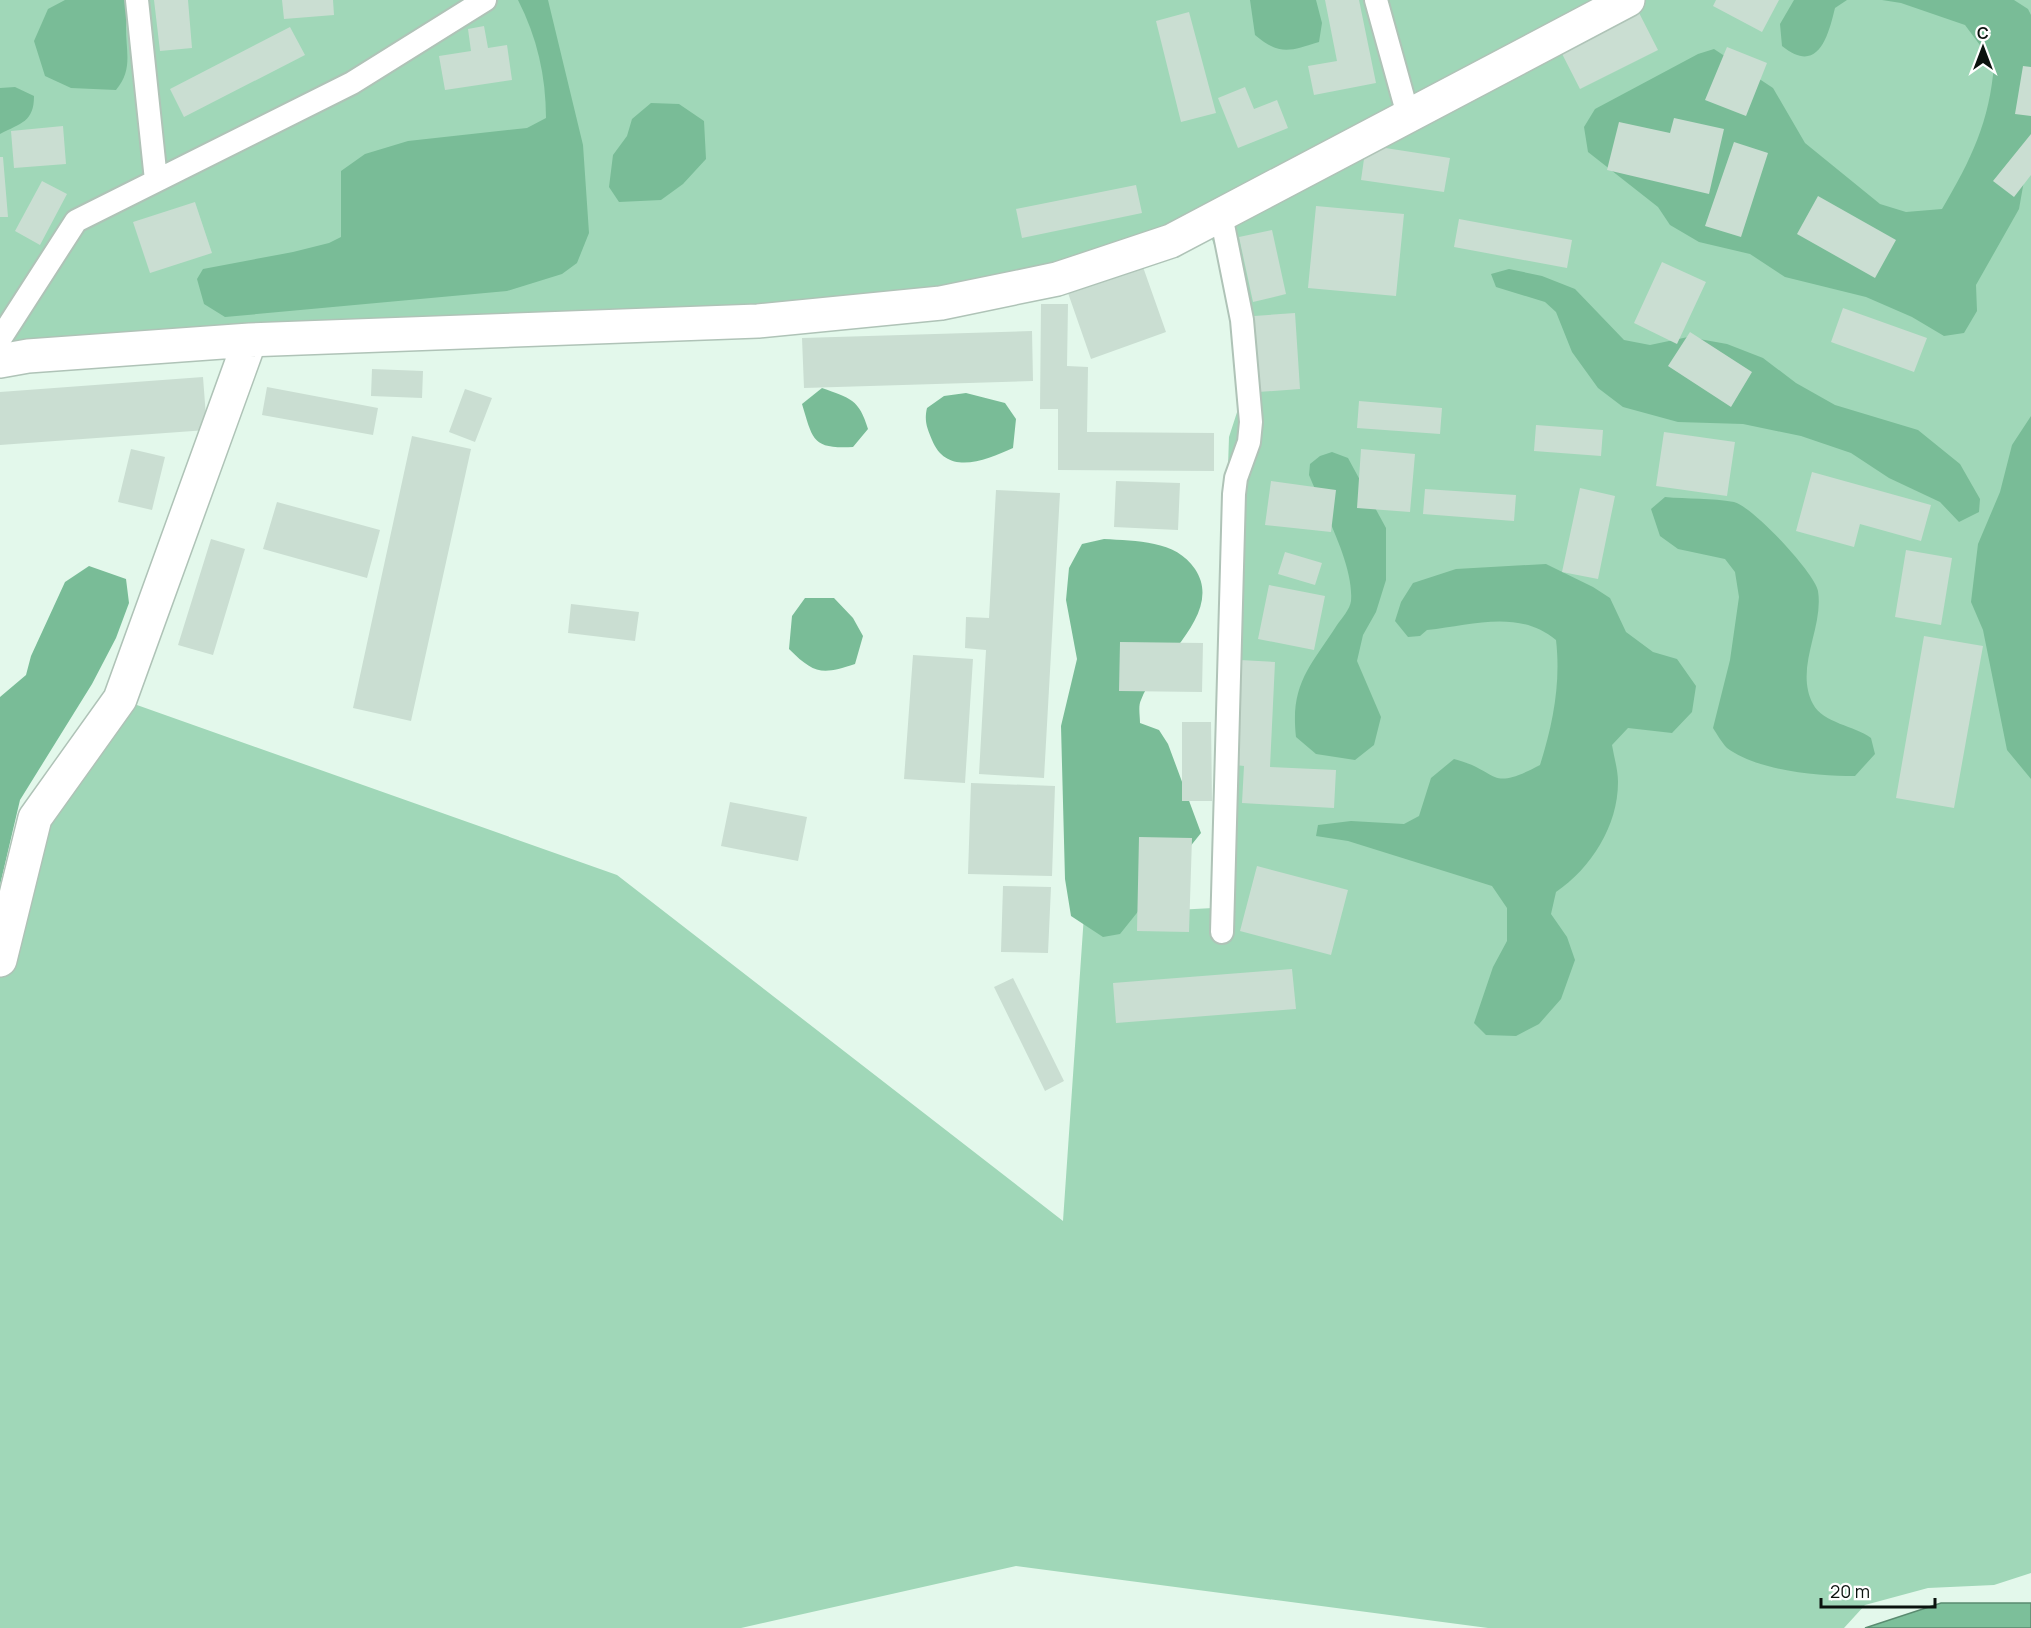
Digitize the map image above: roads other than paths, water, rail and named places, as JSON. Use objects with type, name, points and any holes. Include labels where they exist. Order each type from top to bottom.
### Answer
[{"type":"street","points":[[0,361],[28,356],[250,340],[758,321],[941,303],[1057,279],[1171,241],[1628,0]]},
{"type":"street","points":[[0,960],[35,819],[120,699],[250,340]]},
{"type":"lane","points":[[137,0],[156,180]]},
{"type":"lane","points":[[0,339],[76,221],[352,83],[485,0]]},
{"type":"lane","points":[[1376,0],[1408,115]]},
{"type":"lane","points":[[1221,215],[1242,320],[1251,422],[1249,442],[1236,478],[1234,494],[1222,933]]}]
